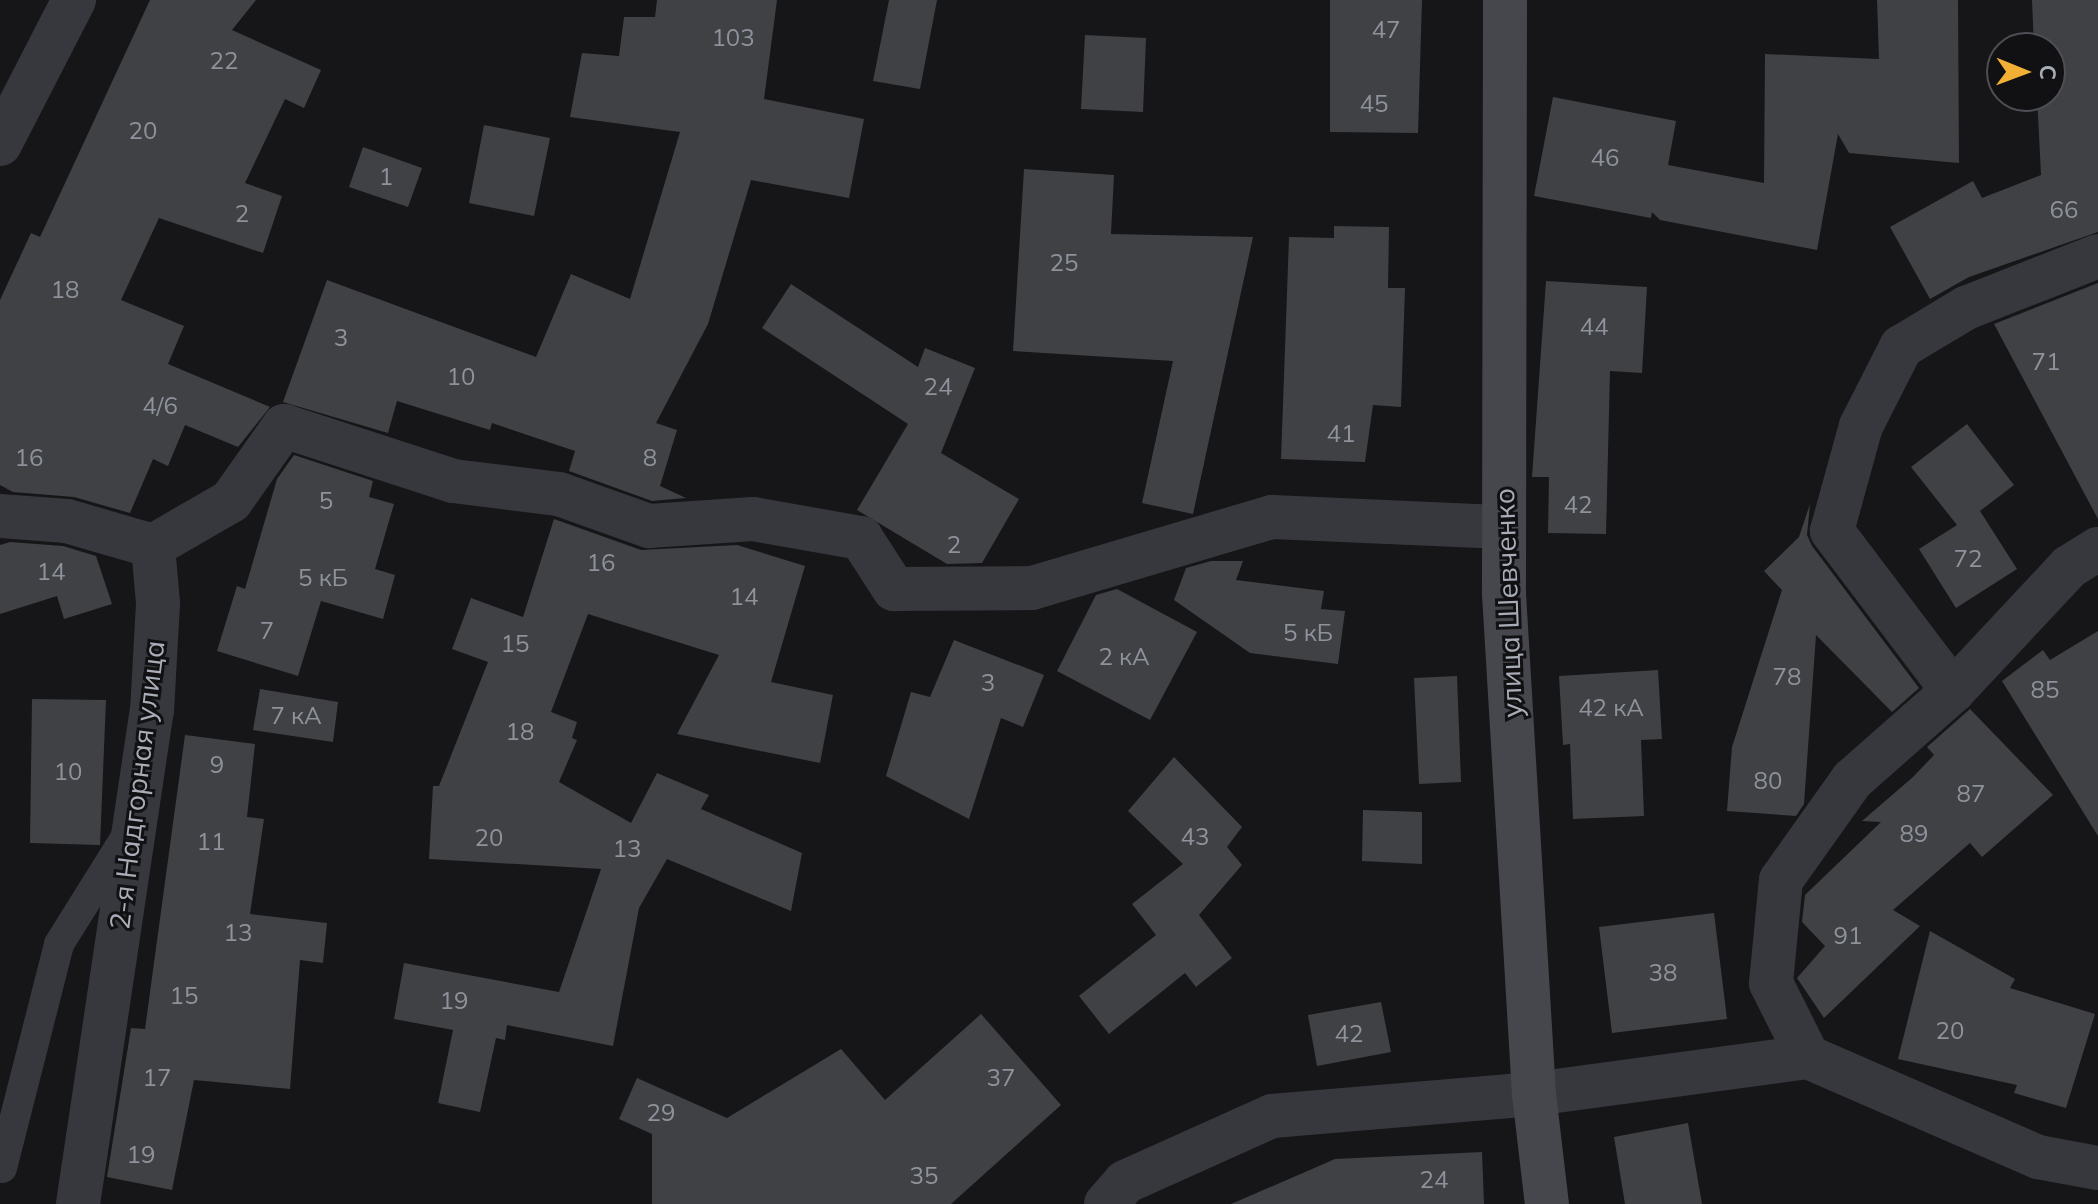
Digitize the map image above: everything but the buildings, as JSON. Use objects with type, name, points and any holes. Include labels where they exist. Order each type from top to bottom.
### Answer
[{"type":"street","points":[[0,144],[74,0]]},
{"type":"street","name":"улица Шевченко","points":[[1505,0],[1504,527],[1534,1094],[1547,1204]]},
{"type":"street","points":[[1953,691],[1832,531],[1861,426],[1901,347],[1966,308],[2098,256]]},
{"type":"street","points":[[0,516],[67,521],[153,546],[231,501],[284,426],[453,481],[559,494],[649,526],[753,519],[861,538],[894,589],[1032,588],[1272,517],[1504,527]]},
{"type":"street","name":"2-я Надгорная улица","points":[[78,1204],[152,711],[158,603],[153,546]]},
{"type":"street","points":[[1808,1057],[1771,983],[1781,880],[1852,780],[1953,691],[2069,567],[2098,549]]},
{"type":"street","points":[[1106,1204],[1125,1182],[1272,1116],[1534,1094],[1808,1057],[2038,1157],[2098,1168]]},
{"type":"lane","points":[[2,1168],[59,944],[135,824]]}]
